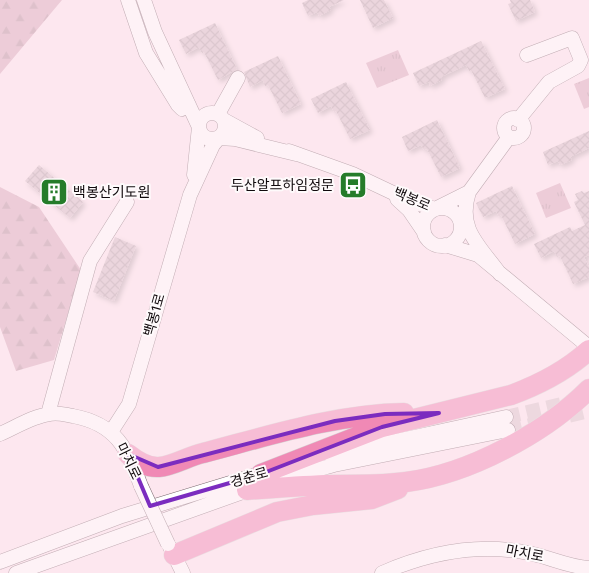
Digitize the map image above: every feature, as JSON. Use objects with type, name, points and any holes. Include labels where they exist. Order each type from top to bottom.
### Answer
[{"type":"highway","points":[[261,474],[382,428],[511,395],[545,382],[585,353]]},
{"type":"highway","points":[[171,550],[277,512],[313,505],[372,499],[491,455],[532,434],[562,412],[589,388]]},
{"type":"highway","points":[[128,454],[137,461],[158,467],[203,453],[335,421],[385,414],[439,413]]},
{"type":"highway","points":[[247,490],[326,485],[387,484],[426,478]]},
{"type":"street","points":[[128,0],[150,62],[178,105],[182,109],[189,105]]},
{"type":"street","name":"백봉로","points":[[144,0],[155,32],[199,126]]},
{"type":"street","points":[[500,274],[466,225],[464,212],[469,192],[549,82],[578,66],[581,60],[572,38],[527,55]]},
{"type":"street","points":[[219,115],[205,115],[199,126],[206,138],[219,138],[225,132],[219,115],[238,78]]},
{"type":"street","name":"백봉로","points":[[182,89],[241,130],[296,154],[378,184],[408,200],[435,209],[469,192]]},
{"type":"street","name":"백봉1로","points":[[111,432],[129,404],[190,195],[199,126]]},
{"type":"street","name":"백봉로","points":[[219,138],[235,139],[296,154]]},
{"type":"street","name":"백봉1로","points":[[190,195],[210,149],[219,138]]},
{"type":"street","name":"백봉로","points":[[378,184],[409,210],[424,232]]},
{"type":"street","points":[[48,414],[90,261],[127,202]]},
{"type":"street","points":[[445,245],[457,239],[461,227],[460,221],[452,211],[441,208],[435,209],[426,217],[424,232],[433,243],[478,255],[585,353]]},
{"type":"street","points":[[461,227],[500,274]]},
{"type":"street","name":"마치로","points":[[0,434],[48,414],[86,418],[111,432],[122,441],[141,486],[183,573]]},
{"type":"street","name":"경춘로","points":[[0,562],[122,516],[261,474],[342,452],[507,423],[334,465],[247,490],[16,573]]},
{"type":"street","name":"마치로","points":[[382,573],[425,557],[477,548],[506,549],[589,568]]},
{"type":"street","name":"마치로","points":[[552,559],[578,573]]},
{"type":"highlighted area","points":[[439,413],[382,427],[261,474],[150,506],[128,454],[158,467],[335,421],[385,414]]},
{"type":"green space","points":[[0,0],[62,0],[0,74]]},
{"type":"green space","points":[[398,50],[409,75],[377,88],[366,63]]},
{"type":"green space","points":[[589,78],[589,107],[584,109],[574,84]]},
{"type":"green space","points":[[560,183],[571,208],[546,218],[536,193]]},
{"type":"green space","points":[[0,187],[39,207],[81,270],[54,360],[16,371],[0,327]]},
{"type":"building","points":[[308,0],[344,0],[329,7],[331,10],[319,16],[317,12],[308,16],[302,3]]},
{"type":"building","points":[[360,0],[384,0],[393,18],[373,28]]},
{"type":"building","points":[[510,0],[530,0],[535,12],[516,21],[508,4],[511,3]]},
{"type":"building","points":[[215,23],[237,69],[218,80],[204,52],[202,53],[199,47],[186,54],[179,40]]},
{"type":"building","points":[[481,41],[505,89],[485,98],[471,70],[469,71],[466,65],[441,77],[442,80],[430,86],[429,82],[419,86],[413,73]]},
{"type":"building","points":[[278,56],[301,104],[282,113],[268,85],[265,86],[263,80],[250,87],[244,72]]},
{"type":"building","points":[[346,82],[370,130],[350,139],[336,111],[334,112],[331,106],[318,113],[311,99]]},
{"type":"building","points":[[437,120],[460,168],[441,177],[427,149],[424,150],[421,145],[408,151],[402,137]]},
{"type":"building","points":[[589,131],[589,148],[570,157],[572,160],[560,165],[558,161],[548,165],[543,152]]},
{"type":"building","name":"백봉산기도원","points":[[39,165],[83,202],[70,218],[25,181]]},
{"type":"building","points":[[512,186],[535,234],[515,244],[501,215],[499,217],[496,211],[483,217],[476,203]]},
{"type":"building","points":[[582,191],[584,193],[589,191],[589,255],[584,257],[589,267],[589,277],[573,284],[560,256],[557,257],[554,251],[541,258],[534,244],[570,227],[572,231],[585,225],[574,202],[578,200],[575,194]]},
{"type":"building","points":[[115,237],[136,246],[114,301],[93,292]]},
{"type":"tunnel","points":[[506,417],[571,402]]},
{"type":"tunnel","points":[[508,430],[589,411]]},
{"type":"place","name":"두산알프하임정문","points":[[353,185]]},
{"type":"place","name":"백봉산기도원","points":[[54,192]]}]
